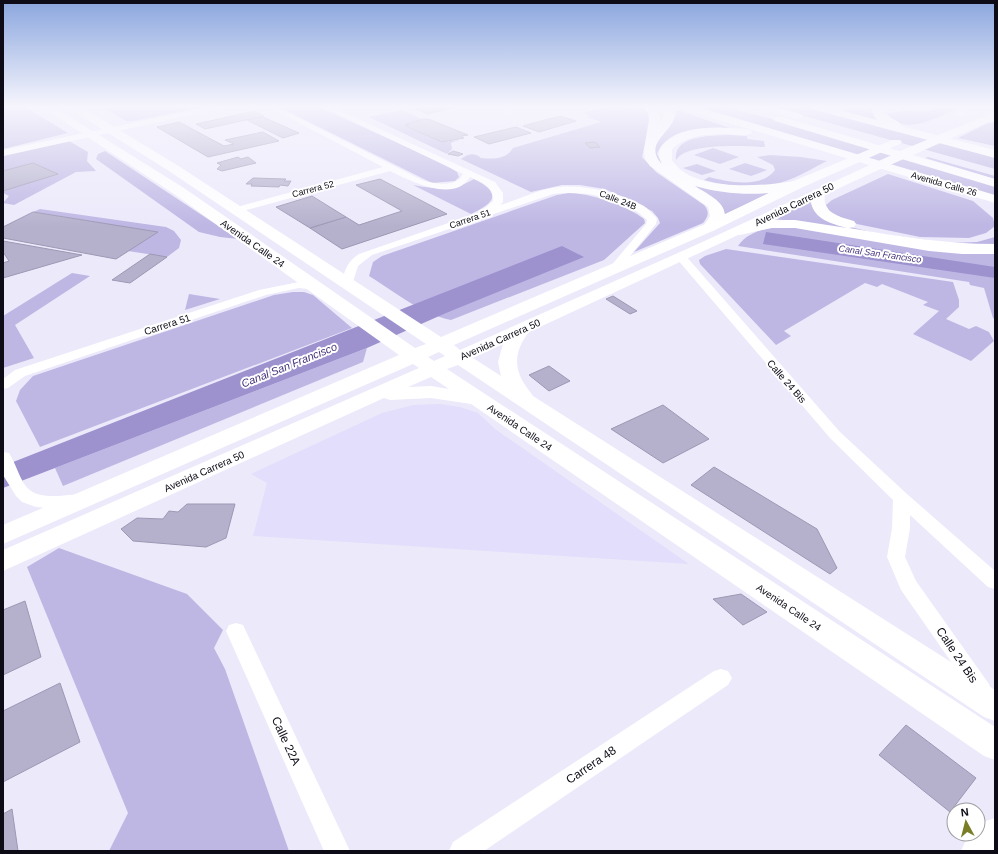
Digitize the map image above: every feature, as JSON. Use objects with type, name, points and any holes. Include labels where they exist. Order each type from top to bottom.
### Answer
[{"type":"main road","name":"Avenida Calle 24","points":[[107,147],[179,191],[373,327],[387,347],[415,356],[995,745]]},
{"type":"main road","name":"Avenida Calle 24","points":[[137,147],[991,704]]},
{"type":"main road","points":[[649,147],[649,156],[653,163],[701,195],[716,208],[718,216],[710,227]]},
{"type":"main road","points":[[668,147],[664,151],[665,159],[673,169],[695,181],[712,186],[748,190],[776,189],[801,183]]},
{"type":"main road","name":"Avenida Calle 26","points":[[819,147],[995,199]]},
{"type":"main road","name":"Avenida Calle 26","points":[[872,147],[995,183]]},
{"type":"main road","name":"Avenida Carrera 50","points":[[3,534],[710,227],[801,183],[884,147]]},
{"type":"main road","points":[[908,147],[995,171]]},
{"type":"main road","name":"Avenida Carrera 50","points":[[3,561],[368,399],[921,147]]},
{"type":"main road","points":[[969,147],[995,150]]},
{"type":"main road","points":[[969,147],[995,154]]},
{"type":"main road","points":[[949,185],[979,199],[995,209]]},
{"type":"main road","points":[[822,191],[817,204],[819,210],[826,215],[847,224],[919,239],[993,242]]},
{"type":"main road","points":[[740,230],[771,224],[796,224],[929,246],[962,249],[993,242]]},
{"type":"main road","points":[[417,329],[454,331],[487,323]]},
{"type":"main road","points":[[522,329],[510,344],[507,361],[509,373],[530,404]]},
{"type":"main road","points":[[371,375],[387,347]]},
{"type":"main road","points":[[368,399],[400,393],[431,392],[449,394],[482,402]]},
{"type":"street","points":[[3,153],[32,147]]},
{"type":"street","points":[[348,147],[419,182],[438,186],[462,182],[467,177],[468,172]]},
{"type":"street","points":[[413,147],[492,184],[498,193],[498,202],[483,214]]},
{"type":"street","name":"Carrera 52","points":[[236,210],[389,168]]},
{"type":"street","name":"Carrera 51","points":[[348,284],[350,270],[356,261],[368,253],[564,188]]},
{"type":"street","name":"Calle 24B","points":[[564,188],[576,188],[598,192],[639,207],[652,219],[651,224],[614,269]]},
{"type":"street","name":"Calle 24 Bis","points":[[681,257],[835,435],[900,498],[995,582]]},
{"type":"street","name":"Carrera 51","points":[[3,385],[20,373],[263,292],[299,285],[315,287]]},
{"type":"street","points":[[3,458],[18,488],[25,498],[36,502],[55,502],[86,498]]},
{"type":"street","name":"Calle 24 Bis","points":[[900,498],[901,528],[896,556],[908,585],[991,704]]},
{"type":"street","name":"Calle 22A","points":[[236,630],[337,851]]},
{"type":"street","name":"Carrera 48","points":[[462,851],[720,678]]},
{"type":"street","points":[[974,851],[995,830]]},
{"type":"shaded area","points":[[43,147],[79,147],[88,152],[87,161],[96,171],[76,172],[14,205],[3,203],[9,196],[3,193],[3,191],[57,174],[33,163],[3,171],[3,156]]},
{"type":"shaded area","points":[[359,147],[406,147],[444,164],[457,172],[459,177],[455,181],[432,183]]},
{"type":"shaded area","points":[[432,147],[452,147],[452,149],[447,154]]},
{"type":"shaded area","points":[[644,147],[642,157],[656,172],[704,205],[708,214],[703,223],[634,252],[660,223],[652,211],[605,189],[580,185],[562,185],[531,192],[461,159],[471,154],[481,158],[499,158],[507,155],[513,148]]},
{"type":"shaded area","points":[[661,147],[657,154],[661,161],[694,183],[773,192],[725,214],[722,208],[655,159],[653,148]]},
{"type":"shaded area","points":[[680,147],[711,147],[691,150],[682,154],[676,160]]},
{"type":"shaded area","points":[[828,147],[870,147],[995,185],[995,197]]},
{"type":"shaded area","points":[[915,147],[957,147],[995,157],[995,169]]},
{"type":"shaded area","points":[[713,148],[739,157],[720,164],[694,155]]},
{"type":"shaded area","points":[[105,151],[238,239],[220,237],[199,232],[96,159],[98,154]]},
{"type":"shaded area","points":[[770,155],[801,157],[827,161],[803,174],[770,185],[751,187],[721,184],[704,180],[709,177],[735,182],[753,182],[762,180],[775,170],[773,165],[757,157]]},
{"type":"shaded area","points":[[928,157],[995,176],[995,179],[925,158]]},
{"type":"shaded area","points":[[745,163],[767,170],[751,176],[729,169]]},
{"type":"shaded area","points":[[697,164],[716,171],[702,175],[683,168]]},
{"type":"shaded area","points":[[888,174],[973,201],[993,218],[995,226],[986,233],[969,238],[920,237],[857,224],[829,211],[826,205],[832,200]]},
{"type":"shaded area","points":[[474,179],[489,189],[492,193],[492,197],[486,205],[471,214],[413,185],[444,188],[459,186]]},
{"type":"shaded area","points":[[568,193],[587,195],[608,201],[628,209],[644,219],[645,223],[604,260],[451,320],[419,308],[369,276],[373,262],[382,256],[557,195]]},
{"type":"shaded area","points":[[810,201],[814,210],[838,224],[875,233],[950,243],[977,242],[995,237],[995,246],[954,246],[794,221],[772,219]]},
{"type":"shaded area","points":[[40,209],[166,227],[174,231],[181,240],[179,248],[167,257],[128,251],[158,232],[33,212]]},
{"type":"shaded area","points":[[787,226],[995,253],[995,319],[993,318],[984,288],[970,285],[969,282],[738,246],[748,236],[754,233],[766,229]]},
{"type":"shaded area","points":[[726,249],[953,282],[959,300],[959,307],[946,319],[969,329],[976,326],[989,332],[994,341],[971,361],[913,334],[939,311],[923,305],[928,302],[882,284],[877,287],[865,283],[784,331],[791,336],[776,345],[700,264],[699,260],[705,256]]},
{"type":"shaded area","points":[[72,273],[90,276],[15,325],[34,358],[3,368],[3,316]]},
{"type":"shaded area","points":[[304,292],[313,295],[352,328],[40,447],[16,401],[20,390],[33,376],[274,295]]},
{"type":"shaded area","points":[[189,294],[220,299],[185,310]]},
{"type":"shaded area","points":[[367,348],[363,362],[63,486],[55,468]]},
{"type":"shaded area","points":[[440,404],[460,407],[478,413],[495,429],[689,564],[253,536],[267,483],[251,474],[382,413],[413,405]]},
{"type":"shaded area","points":[[59,548],[187,594],[223,630],[214,648],[225,669],[289,851],[109,851],[128,813],[27,567]]},
{"type":"water","name":"Canal San Francisco","points":[[766,232],[995,267],[995,278],[763,244]]},
{"type":"water","name":"Canal San Francisco","points":[[562,246],[584,257],[446,313],[367,348],[3,488],[3,466]]},
{"type":"building","points":[[191,147],[253,147],[208,157]]},
{"type":"building","points":[[453,151],[463,154],[458,156],[448,154]]},
{"type":"building","points":[[238,157],[241,159],[248,157],[256,163],[222,171],[217,169],[221,165],[217,163]]},
{"type":"building","points":[[33,163],[58,174],[3,191],[3,171]]},
{"type":"building","points":[[253,178],[286,179],[284,181],[291,181],[288,186],[280,185],[279,187],[251,186],[252,184],[246,184]]},
{"type":"building","points":[[380,179],[447,214],[342,249],[310,228],[346,217],[359,225],[402,211],[356,185]]},
{"type":"building","points":[[312,196],[346,217],[310,228],[276,207]]},
{"type":"building","points":[[33,212],[158,232],[116,259],[3,238],[3,227]]},
{"type":"building","points":[[3,241],[82,255],[3,278],[3,263],[9,261],[3,252]]},
{"type":"building","points":[[150,254],[167,257],[130,283],[112,280]]},
{"type":"building","points":[[613,296],[637,311],[630,314],[606,299]]},
{"type":"building","points":[[549,366],[570,381],[549,391],[529,375]]},
{"type":"building","points":[[663,405],[709,439],[663,463],[611,429]]},
{"type":"building","points":[[714,467],[817,529],[837,568],[830,574],[691,485]]},
{"type":"building","points":[[187,504],[235,504],[226,538],[206,547],[133,541],[121,529],[137,518],[163,519],[169,511],[178,512]]},
{"type":"building","points":[[741,594],[767,612],[743,625],[713,599]]},
{"type":"building","points":[[25,601],[41,657],[3,675],[3,610]]},
{"type":"building","points":[[60,683],[80,742],[3,782],[3,711]]},
{"type":"building","points":[[906,725],[976,778],[958,802],[946,802],[946,809],[879,755]]},
{"type":"building","points":[[12,809],[18,851],[3,851],[3,814]]}]
